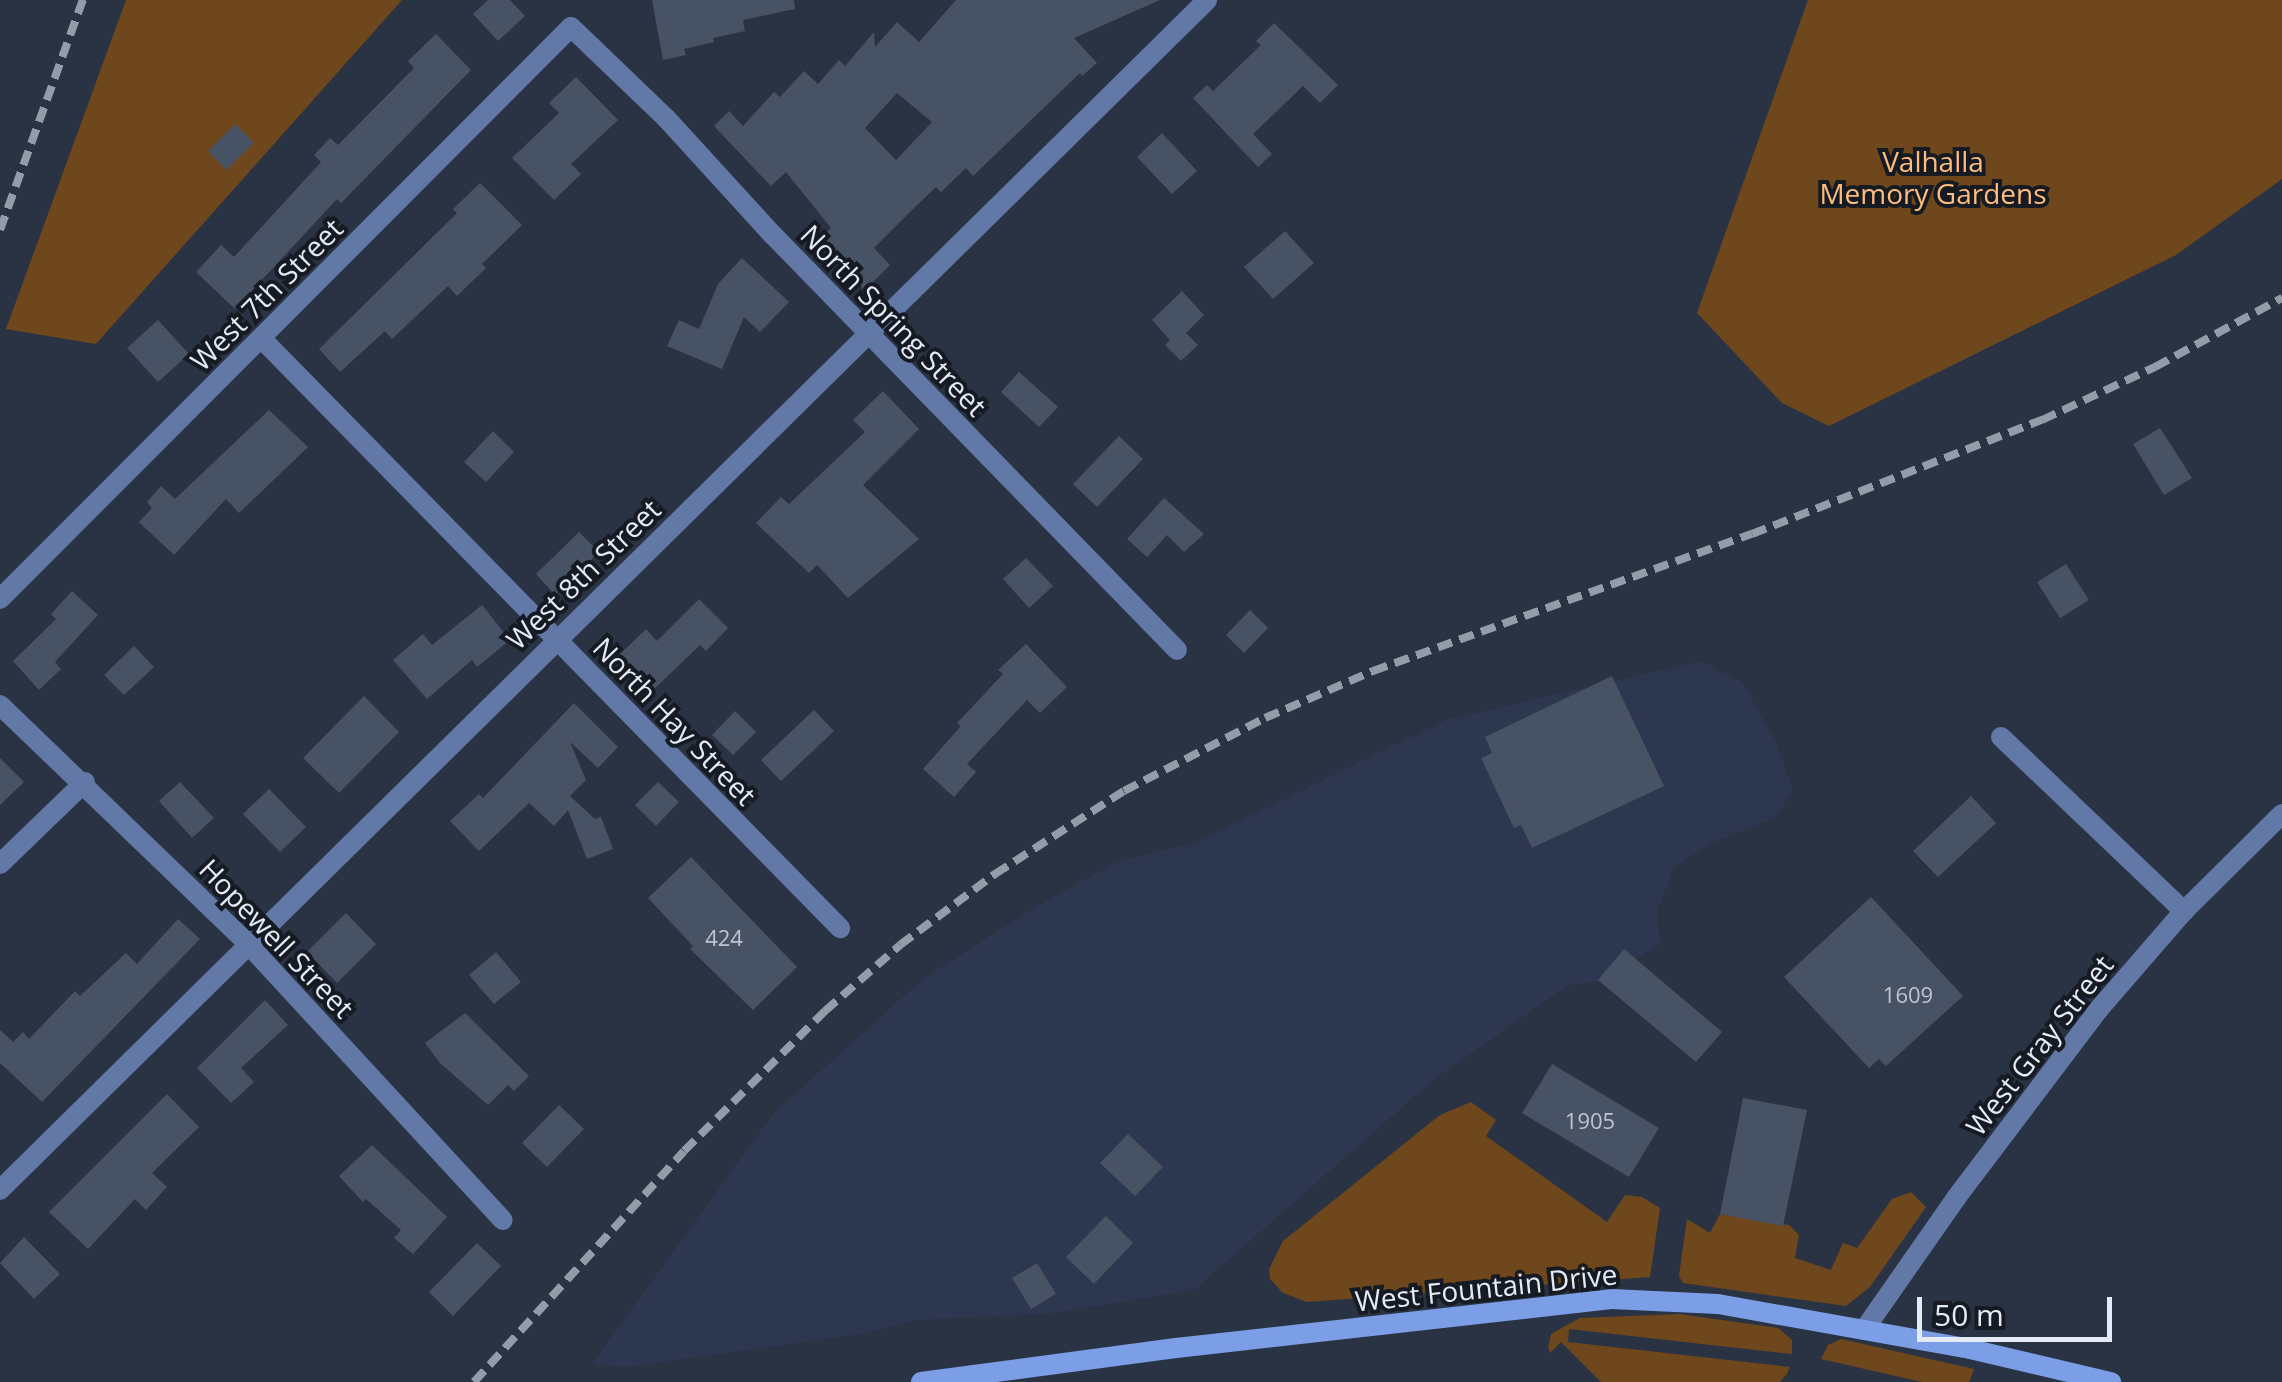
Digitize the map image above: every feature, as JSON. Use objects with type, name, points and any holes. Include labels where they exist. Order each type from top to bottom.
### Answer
[{"type":"street","name":"West 8th Street","points":[[0,1190],[555,638],[870,334],[1207,0]]},
{"type":"street","name":"North Spring Street","points":[[571,27],[666,118],[1177,650]]},
{"type":"street","name":"West 7th Street","points":[[0,599],[571,27]]},
{"type":"street","name":"North Hay Street","points":[[260,338],[840,928]]},
{"type":"street","name":"Hopewell Street","points":[[0,705],[85,782],[247,942],[504,1220]]},
{"type":"street","points":[[2001,737],[2184,911]]},
{"type":"street","points":[[0,864],[85,782]]},
{"type":"street","name":"West Gray Street","points":[[1864,1330],[2054,1066],[2184,911],[2282,814]]},
{"type":"street","name":"West Fountain Drive","points":[[922,1382],[1176,1348],[1611,1299],[1718,1304],[1970,1349],[2046,1376],[2111,1382]]},
{"type":"shaded area","points":[[1701,661],[1742,682],[1776,742],[1793,790],[1776,817],[1716,841],[1674,866],[1658,911],[1660,944],[1601,981],[1568,985],[1432,1081],[1194,1290],[1046,1314],[914,1320],[867,1333],[627,1367],[592,1364],[773,1114],[922,980],[1035,907],[1117,862],[1195,843],[1446,720]]},
{"type":"green space","points":[[126,0],[402,0],[96,344],[6,329]]},
{"type":"green space","name":"Valhalla Memory Gardens","points":[[1808,0],[2282,0],[2282,179],[2176,255],[1829,426],[1782,403],[1697,313]]},
{"type":"green space","points":[[1471,1102],[1496,1120],[1486,1136],[1607,1222],[1625,1195],[1642,1197],[1660,1208],[1650,1277],[1307,1302],[1283,1293],[1270,1279],[1269,1269],[1283,1241],[1440,1115]]},
{"type":"green space","points":[[1911,1192],[1926,1207],[1870,1287],[1846,1306],[1683,1283],[1679,1276],[1687,1219],[1710,1233],[1720,1214],[1789,1225],[1799,1235],[1795,1258],[1831,1270],[1843,1243],[1857,1248],[1892,1199]]},
{"type":"green space","points":[[1680,1314],[1778,1328],[1792,1340],[1792,1354],[1569,1329],[1568,1342],[1790,1367],[1787,1374],[1780,1382],[1601,1382],[1561,1342],[1550,1353],[1548,1347],[1551,1334],[1580,1318]]},
{"type":"green space","points":[[1841,1339],[1974,1369],[1969,1382],[1922,1382],[1821,1359],[1828,1345]]},
{"type":"building","points":[[488,0],[510,0],[525,16],[498,41],[473,14]]},
{"type":"building","points":[[652,0],[794,0],[795,9],[743,20],[745,31],[713,38],[714,42],[684,49],[686,55],[663,60]]},
{"type":"building","points":[[956,0],[1160,0],[1074,38],[1097,63],[1082,76],[1080,73],[973,176],[966,168],[941,192],[936,187],[913,209],[874,248],[890,265],[865,290],[816,243],[831,228],[786,172],[771,186],[714,126],[729,111],[743,126],[774,92],[780,97],[804,71],[818,84],[839,60],[845,66],[874,32],[875,47],[897,22],[919,42]],"holes":[[[897,93],[932,122],[896,160],[865,128]]]},
{"type":"building","points":[[1274,23],[1338,85],[1320,103],[1303,86],[1253,134],[1272,154],[1258,167],[1193,98],[1207,85],[1213,91],[1261,45],[1256,41]]},
{"type":"building","points":[[436,34],[471,70],[341,203],[337,199],[235,309],[196,272],[221,245],[234,257],[321,162],[314,155],[330,138],[338,145],[414,68],[408,61]]},
{"type":"building","points":[[576,77],[618,120],[571,164],[581,174],[554,200],[512,158],[559,113],[549,103]]},
{"type":"building","points":[[235,124],[254,143],[226,170],[208,151]]},
{"type":"building","points":[[1162,133],[1197,171],[1172,194],[1137,157]]},
{"type":"building","points":[[480,183],[522,225],[482,264],[486,268],[457,296],[448,286],[392,339],[385,331],[340,372],[319,349],[457,213],[453,209]]},
{"type":"building","points":[[1285,231],[1314,263],[1273,299],[1244,267]]},
{"type":"building","points":[[742,258],[789,302],[760,332],[744,317],[722,369],[667,346],[679,320],[699,329],[718,284]]},
{"type":"building","points":[[1182,291],[1204,315],[1186,333],[1198,345],[1181,361],[1165,345],[1170,340],[1152,320]]},
{"type":"building","points":[[158,320],[189,354],[158,382],[127,348]]},
{"type":"building","points":[[1019,372],[1058,407],[1039,427],[1001,392]]},
{"type":"building","points":[[883,391],[919,429],[863,485],[919,539],[848,598],[817,565],[809,573],[756,523],[781,497],[789,504],[865,432],[853,420]]},
{"type":"building","points":[[269,410],[308,447],[239,513],[226,499],[174,555],[139,522],[152,508],[147,502],[161,486],[175,499]]},
{"type":"building","points":[[2160,428],[2192,478],[2164,495],[2133,444]]},
{"type":"building","points":[[493,431],[514,452],[486,482],[464,462]]},
{"type":"building","points":[[1119,436],[1143,459],[1097,507],[1073,484]]},
{"type":"building","points":[[1164,498],[1204,534],[1184,552],[1167,535],[1147,557],[1127,539]]},
{"type":"building","points":[[579,532],[599,552],[555,595],[536,574]]},
{"type":"building","points":[[1026,558],[1053,586],[1029,608],[1003,579]]},
{"type":"building","points":[[2066,564],[2089,600],[2060,618],[2037,582]]},
{"type":"building","points":[[72,591],[98,615],[55,662],[61,669],[39,690],[13,661],[56,619],[51,614]]},
{"type":"building","points":[[699,599],[728,628],[706,651],[700,645],[652,691],[618,656],[646,629],[657,641]]},
{"type":"building","points":[[482,605],[510,640],[477,667],[472,660],[427,699],[393,660],[423,634],[432,645]]},
{"type":"building","points":[[1250,610],[1268,628],[1244,653],[1226,635]]},
{"type":"building","points":[[1026,644],[1067,687],[1040,713],[1027,700],[967,764],[976,772],[954,797],[923,769],[961,726],[957,723],[1003,674],[998,670]]},
{"type":"building","points":[[134,646],[154,667],[124,695],[104,675]]},
{"type":"building","points":[[1612,676],[1664,786],[1532,848],[1521,825],[1514,828],[1481,758],[1492,753],[1485,737]]},
{"type":"building","points":[[364,696],[399,732],[339,793],[303,758]]},
{"type":"building","points":[[574,703],[618,747],[598,768],[570,742],[586,780],[570,796],[595,819],[601,817],[613,849],[587,859],[568,810],[554,826],[529,803],[479,851],[450,821],[479,794],[483,798]]},
{"type":"building","points":[[814,710],[834,731],[781,781],[761,760]]},
{"type":"building","points":[[735,711],[756,732],[733,755],[712,735]]},
{"type":"building","points":[[0,758],[24,782],[0,805]]},
{"type":"building","points":[[180,782],[214,818],[192,838],[159,801]]},
{"type":"building","points":[[658,782],[679,802],[656,826],[635,805]]},
{"type":"building","points":[[269,789],[306,827],[280,852],[243,814]]},
{"type":"building","points":[[1971,796],[1996,823],[1938,877],[1913,851]]},
{"type":"building","points":[[691,857],[797,967],[753,1010],[690,949],[693,946],[648,898]]},
{"type":"building","points":[[1871,897],[1963,996],[1886,1066],[1879,1059],[1869,1068],[1784,977]]},
{"type":"building","points":[[346,913],[376,944],[337,983],[307,952]]},
{"type":"building","points":[[178,919],[200,939],[42,1102],[0,1063],[0,1030],[13,1042],[23,1032],[29,1039],[75,991],[80,996],[126,953],[137,964]]},
{"type":"building","points":[[1624,949],[1722,1032],[1696,1062],[1598,980]]},
{"type":"building","points":[[496,952],[521,982],[494,1004],[469,975]]},
{"type":"building","points":[[265,1000],[288,1025],[241,1068],[254,1082],[231,1103],[197,1068]]},
{"type":"building","points":[[465,1013],[529,1076],[514,1091],[508,1085],[488,1105],[440,1063],[425,1043]]},
{"type":"building","points":[[1552,1064],[1659,1128],[1629,1177],[1522,1113]]},
{"type":"building","points":[[167,1094],[199,1127],[152,1173],[167,1187],[146,1210],[135,1199],[88,1249],[49,1212]]},
{"type":"building","points":[[1743,1098],[1807,1110],[1783,1226],[1720,1214]]},
{"type":"building","points":[[559,1105],[584,1129],[547,1167],[522,1143]]},
{"type":"building","points":[[1128,1134],[1163,1167],[1135,1196],[1100,1163]]},
{"type":"building","points":[[372,1145],[447,1217],[413,1254],[394,1238],[401,1230],[366,1199],[363,1202],[339,1176]]},
{"type":"building","points":[[1106,1216],[1133,1243],[1094,1284],[1066,1257]]},
{"type":"building","points":[[24,1237],[60,1274],[34,1299],[0,1263]]},
{"type":"building","points":[[477,1243],[501,1266],[453,1316],[429,1292]]},
{"type":"building","points":[[1037,1263],[1056,1294],[1031,1309],[1012,1278]]},
{"type":"railway","points":[[0,230],[83,0]]},
{"type":"railway","points":[[474,1382],[684,1151],[825,1011],[900,945],[995,874],[1124,791],[1265,718],[1373,671],[1752,534],[2042,420],[2155,367],[2282,298]]}]
